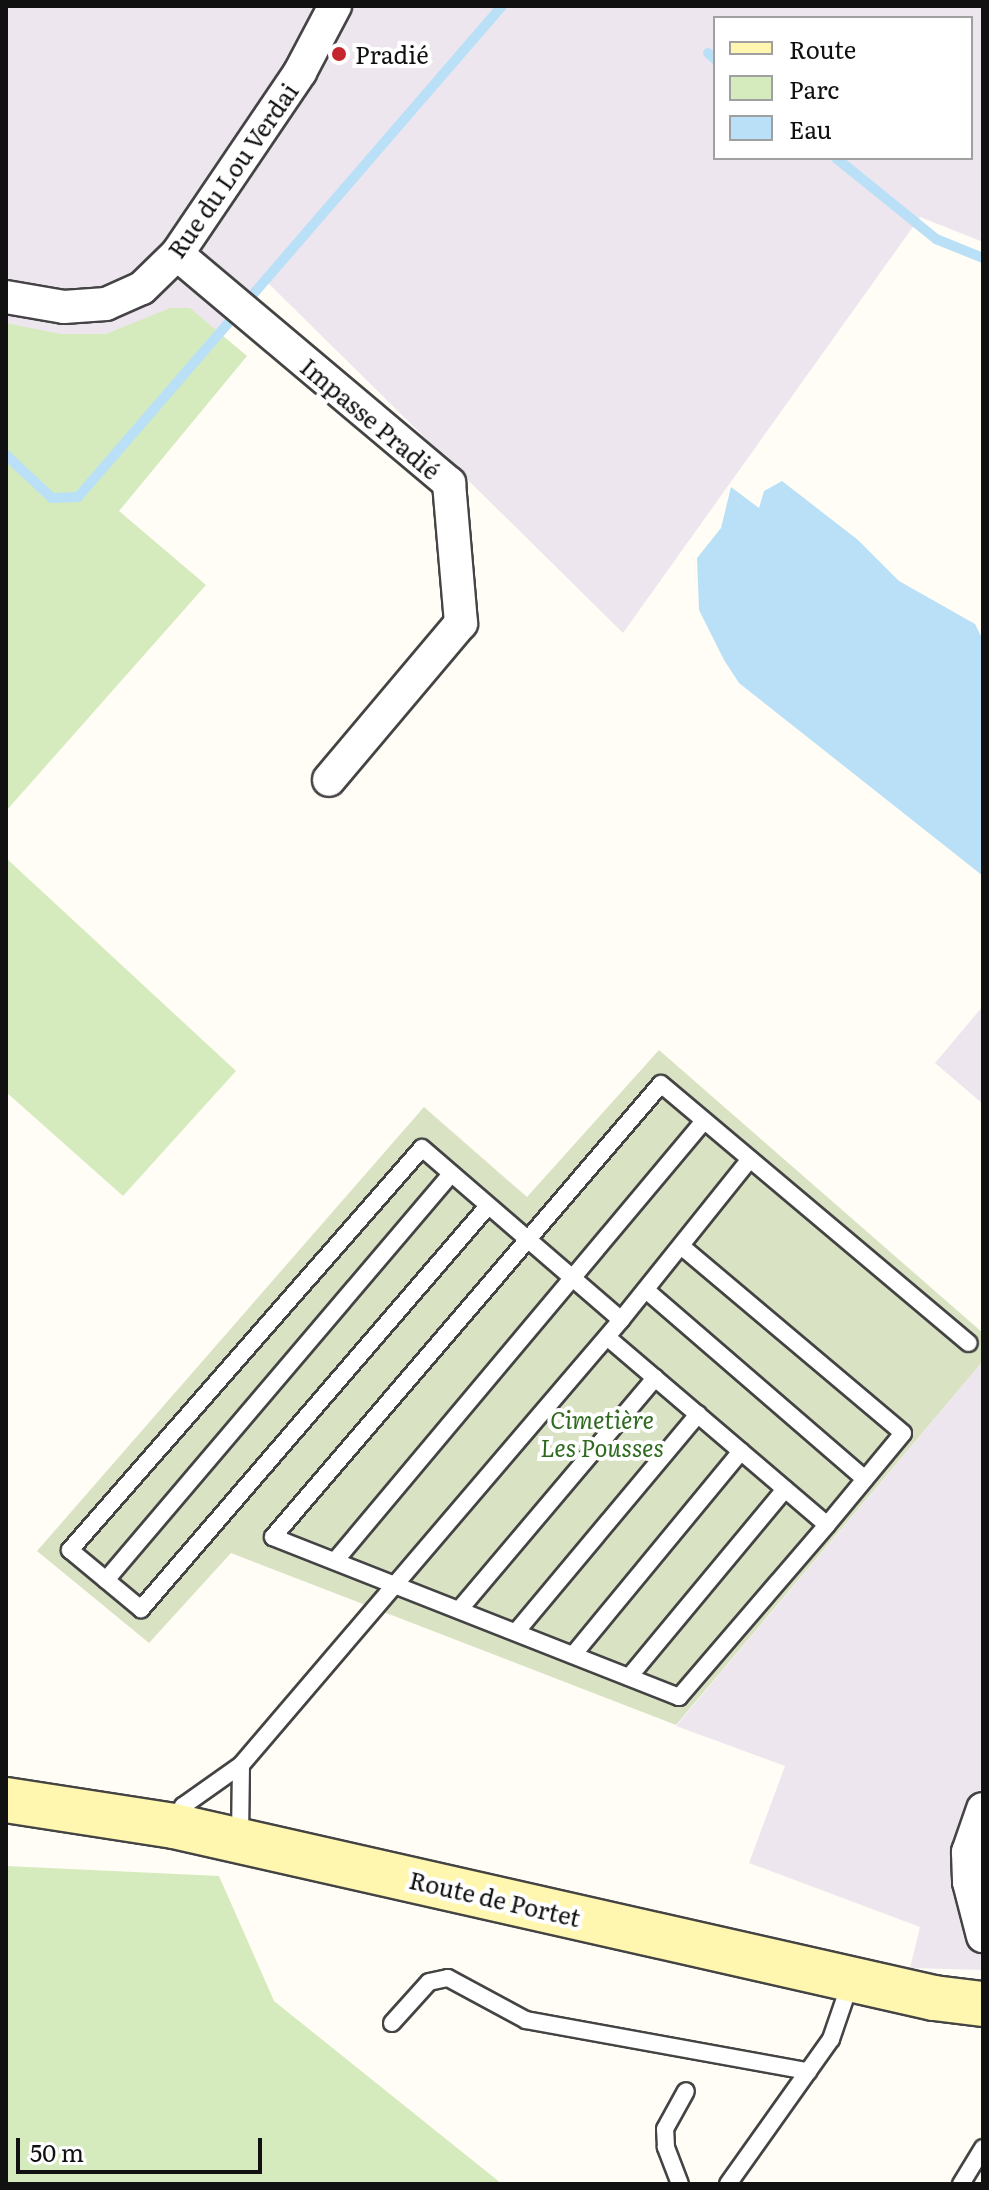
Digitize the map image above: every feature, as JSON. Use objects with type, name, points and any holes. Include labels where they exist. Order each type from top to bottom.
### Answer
[{"type":"street","name":"Rue du Lou Verdai","points":[[6,297],[64,307],[106,304],[142,288],[177,254],[300,72],[335,6]]},
{"type":"street","name":"Impasse Pradié","points":[[177,254],[449,483],[461,623],[329,780]]},
{"type":"street","name":"Route de Portet","points":[[6,1800],[174,1826],[851,1979],[983,2004]]},
{"type":"street","points":[[983,1809],[968,1852],[969,1882],[983,1936]]},
{"type":"lane","points":[[681,1246],[903,1433],[679,1697],[273,1537],[661,1084],[969,1343]]},
{"type":"lane","points":[[335,1561],[704,1121]]},
{"type":"lane","points":[[488,1206],[141,1609],[70,1550],[422,1148],[621,1320]]},
{"type":"lane","points":[[174,1826],[183,1806],[241,1765],[607,1337],[750,1159]]},
{"type":"lane","points":[[106,1580],[451,1174]]},
{"type":"lane","points":[[646,1290],[865,1479]]},
{"type":"lane","points":[[607,1337],[827,1525]]},
{"type":"lane","points":[[459,1610],[655,1378]]},
{"type":"lane","points":[[516,1632],[698,1414]]},
{"type":"lane","points":[[573,1655],[741,1451]]},
{"type":"lane","points":[[629,1677],[785,1489]]},
{"type":"lane","points":[[240,1841],[241,1765]]},
{"type":"lane","points":[[392,2023],[429,1982],[448,1978],[526,2020],[808,2071]]},
{"type":"lane","points":[[728,2184],[831,2039],[851,1979]]},
{"type":"lane","points":[[680,2184],[666,2147],[665,2129],[686,2091]]},
{"type":"lane","points":[[961,2184],[983,2148]]},
{"type":"shaded area","points":[[6,6],[983,6],[983,242],[920,217],[623,633],[265,280],[51,506],[6,464]]},
{"type":"shaded area","points":[[983,1006],[983,1104],[935,1063]]},
{"type":"shaded area","points":[[983,1361],[983,1970],[910,1968],[920,1927],[749,1863],[785,1766],[676,1726]]},
{"type":"green space","points":[[170,308],[190,308],[247,356],[119,511],[206,585],[6,811],[6,323],[61,334],[106,334]]},
{"type":"green space","points":[[6,858],[236,1071],[123,1196],[6,1092]]},
{"type":"green space","name":"Cimetière Les Pousses","points":[[659,1050],[983,1333],[983,1361],[676,1725],[231,1553],[149,1643],[37,1551],[424,1107],[527,1197]]},
{"type":"green space","points":[[6,1866],[219,1876],[274,2001],[502,2184],[6,2184]]},
{"type":"water","points":[[782,481],[858,540],[899,581],[975,624],[983,640],[983,876],[739,683],[724,660],[699,610],[697,558],[721,528],[731,487],[759,508],[764,491]]},
{"type":"waterway","points":[[6,455],[52,498],[78,497],[502,6]]},
{"type":"waterway","points":[[708,53],[713,57]]},
{"type":"waterway","points":[[838,160],[936,239],[983,258]]},
{"type":"place","name":"Pradié","points":[[339,54]]}]
